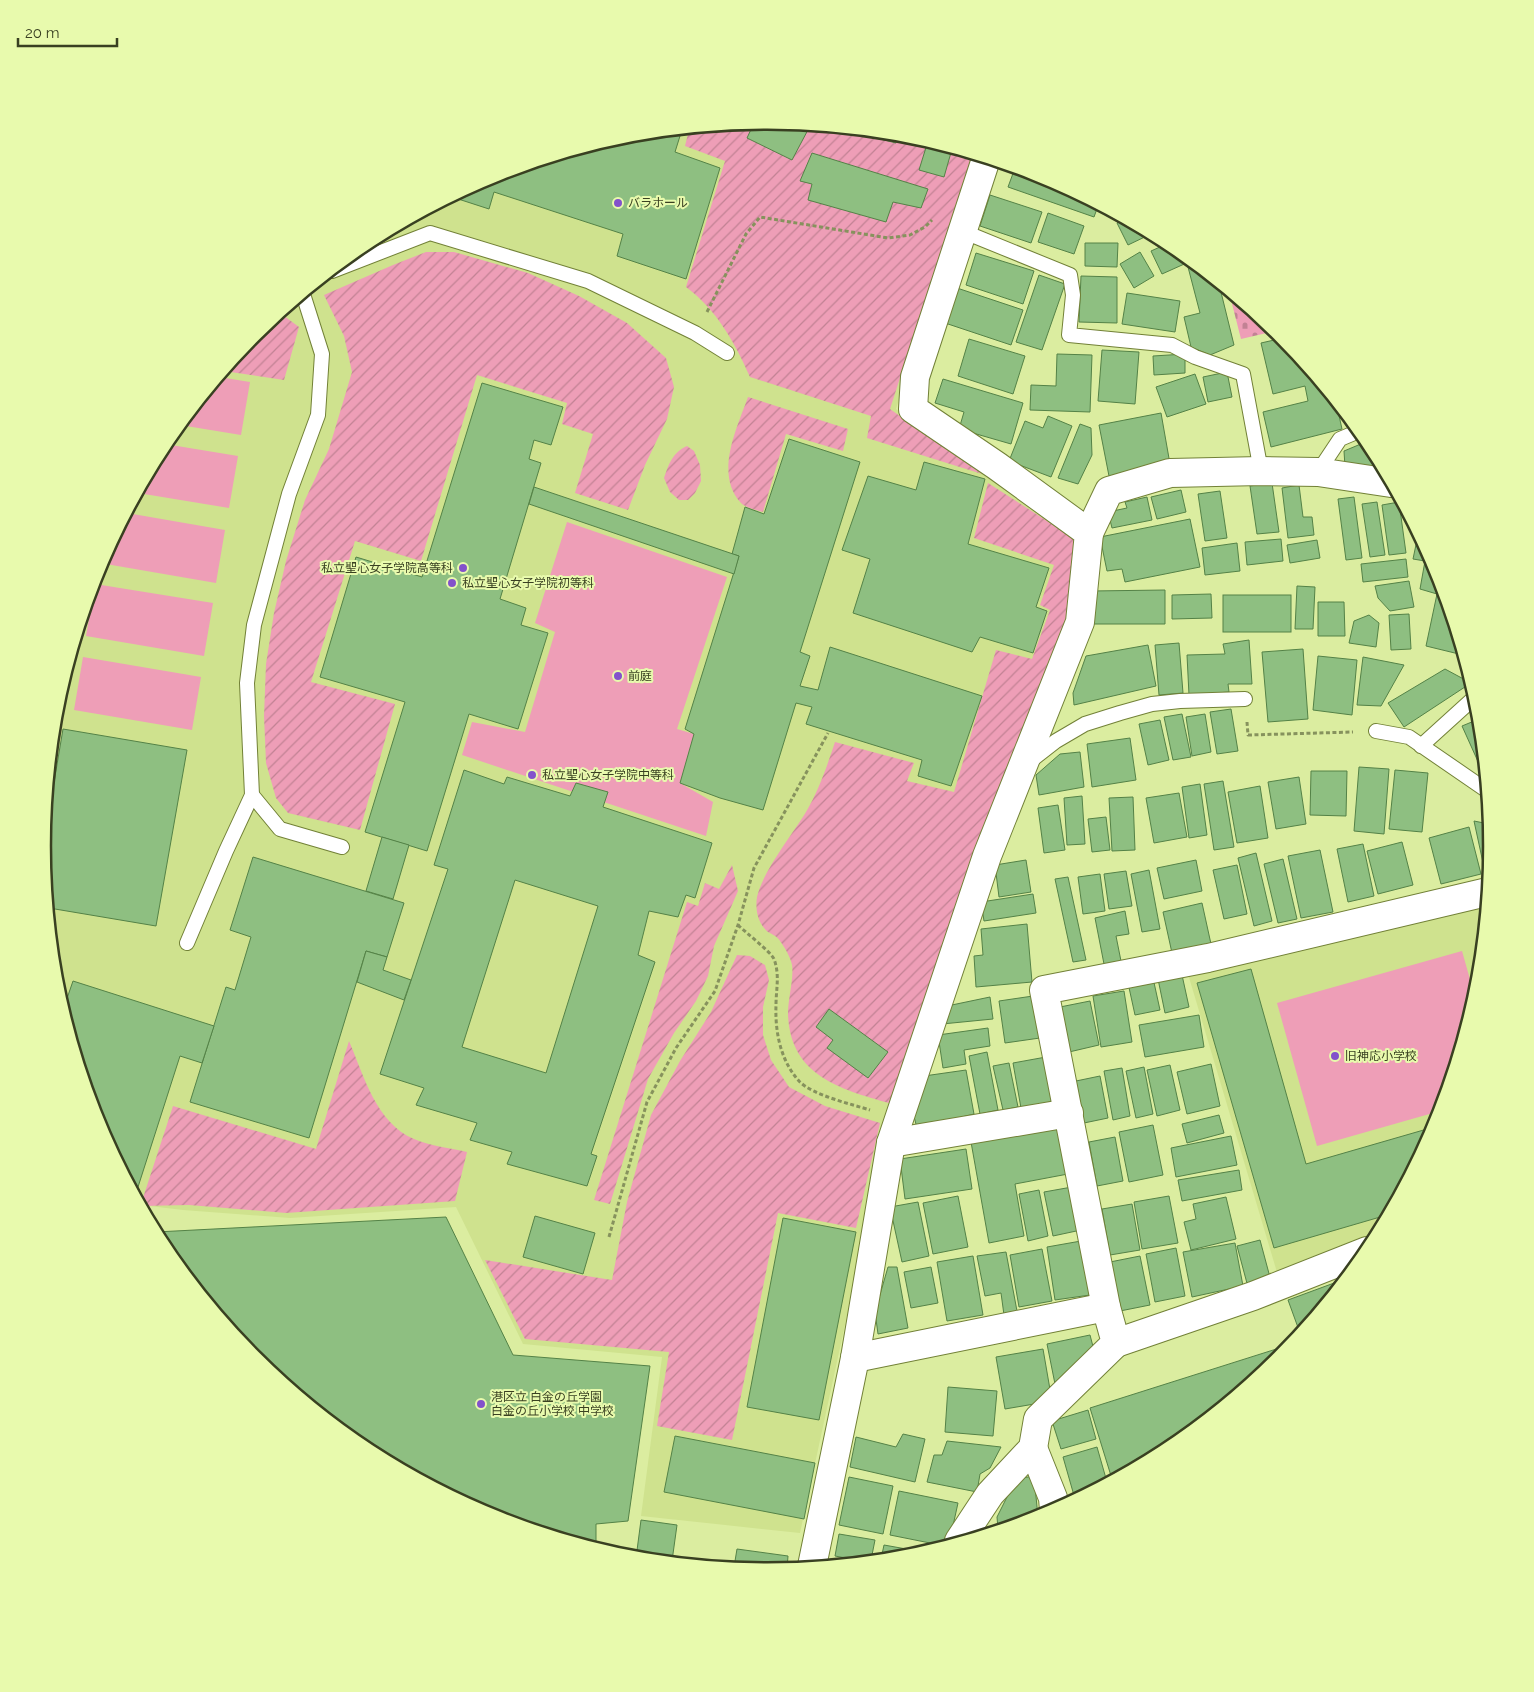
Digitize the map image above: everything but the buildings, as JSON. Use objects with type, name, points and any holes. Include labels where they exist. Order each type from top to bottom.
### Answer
[{"type":"street","points":[[984,164],[915,377],[913,409],[997,466],[1089,533]]},
{"type":"street","points":[[813,1560],[855,1358],[891,1142],[987,856],[1080,622],[1089,533],[1109,492],[1170,473],[1318,472],[1383,482]]},
{"type":"street","points":[[1116,1343],[1106,1306],[1044,990],[1208,958],[1481,893]]},
{"type":"street","points":[[891,1142],[1068,1113]]},
{"type":"street","points":[[1053,1502],[1033,1448],[1038,1419],[1116,1343],[1253,1296],[1352,1258]]},
{"type":"street","points":[[855,1358],[1106,1306]]},
{"type":"street","points":[[965,1533],[990,1494],[1033,1448]]},
{"type":"lane","points":[[964,225],[1070,275],[1073,295],[1069,335],[1172,345],[1195,357],[1243,374],[1261,471]]},
{"type":"lane","points":[[351,263],[430,233],[588,281],[695,333],[728,353]]},
{"type":"lane","points":[[187,943],[226,851],[252,796],[247,682],[254,625],[289,494],[318,415],[322,354],[306,299]]},
{"type":"lane","points":[[1318,472],[1340,439],[1352,434]]},
{"type":"lane","points":[[1023,767],[1056,741],[1085,724],[1120,712],[1152,704],[1180,701],[1245,699]]},
{"type":"lane","points":[[1422,746],[1468,703]]},
{"type":"lane","points":[[1376,731],[1409,738],[1480,786]]},
{"type":"lane","points":[[252,796],[280,829],[342,847]]},
{"type":"path","points":[[695,333],[713,302],[746,234],[760,218],[888,238],[910,235],[925,227],[941,212],[964,225]]},
{"type":"path","points":[[1245,699],[1248,735],[1376,731]]},
{"type":"path","points":[[609,1237],[647,1102],[676,1048],[715,991],[738,925],[754,868],[828,733]]},
{"type":"path","points":[[738,925],[773,958],[778,981],[776,1004],[777,1035],[786,1060],[800,1082],[822,1094],[884,1114],[900,1116]]},
{"type":"shaded area","name":"私立聖心女子学院中等科","points":[[767,130],[860,136],[907,144],[975,162],[896,409],[1081,537],[1072,612],[892,1107],[800,1533],[641,1516],[662,1357],[523,1344],[456,1207],[290,1218],[148,1206],[125,1163],[89,1076],[65,986],[57,939],[51,846],[57,753],[65,706],[89,616],[125,529],[147,488],[199,410],[261,340],[331,278],[409,226],[450,204],[537,168],[627,144],[674,136]]},
{"type":"shaded area","name":"旧神応小学校","points":[[1480,902],[1477,939],[1469,986],[1445,1076],[1409,1163],[1387,1204],[1357,1251],[1279,1279],[1188,974]]},
{"type":"green space","points":[[767,130],[814,132],[860,136],[907,144],[970,160],[890,409],[982,474],[867,438],[871,416],[750,377],[724,328],[707,306],[686,287],[725,161],[685,146],[688,135]]},
{"type":"green space","points":[[426,252],[454,252],[528,273],[579,296],[627,323],[666,358],[674,387],[667,419],[645,465],[628,510],[575,493],[593,434],[562,424],[567,403],[477,375],[421,561],[355,541],[311,682],[395,704],[360,830],[288,813],[276,798],[266,763],[264,716],[266,664],[274,613],[286,561],[305,500],[329,449],[352,372],[344,336],[324,295]]},
{"type":"green space","points":[[1231,302],[1266,333],[1241,339]]},
{"type":"green space","points":[[285,317],[299,327],[284,380],[231,372]]},
{"type":"green space","points":[[226,378],[250,382],[241,435],[187,426]]},
{"type":"green space","points":[[748,397],[848,429],[843,451],[786,434],[763,512],[743,505],[733,491],[729,479],[730,451]]},
{"type":"green space","points":[[174,445],[238,456],[229,508],[144,494]]},
{"type":"green space","points":[[687,446],[694,451],[700,465],[701,481],[695,493],[688,500],[679,500],[670,492],[664,478],[674,456]]},
{"type":"green space","points":[[988,483],[1075,539],[1067,615],[972,871],[889,1103],[836,1085],[820,1076],[798,1052],[791,1035],[788,1014],[792,976],[791,962],[779,940],[762,925],[756,907],[757,897],[771,865],[811,804],[835,742],[914,763],[907,781],[954,792],[996,650],[1032,659],[1050,610],[1040,605],[1054,565],[974,538]]},
{"type":"green space","points":[[133,514],[225,530],[216,583],[109,565]]},
{"type":"green space","name":"前庭","points":[[567,522],[727,577],[677,729],[694,734],[680,783],[713,802],[706,836],[462,755],[472,722],[525,732],[555,632],[535,623]]},
{"type":"green space","points":[[101,585],[213,603],[204,656],[86,636],[90,614]]},
{"type":"green space","points":[[83,657],[201,677],[192,730],[74,710]]},
{"type":"green space","points":[[732,865],[738,891],[714,946],[708,976],[696,1001],[674,1033],[648,1079],[610,1204],[594,1200],[687,902],[698,906],[705,883],[719,889]]},
{"type":"green space","points":[[1462,951],[1470,980],[1445,1076],[1430,1114],[1317,1146],[1277,1003]]},
{"type":"green space","points":[[737,955],[750,956],[765,965],[769,980],[763,1007],[763,1035],[771,1060],[789,1087],[825,1106],[880,1123],[856,1228],[778,1213],[732,1440],[657,1426],[669,1352],[525,1339],[485,1260],[612,1280],[627,1202],[651,1115],[680,1061],[711,1012]]},
{"type":"green space","points":[[349,1041],[373,1097],[390,1122],[401,1132],[414,1139],[467,1152],[455,1201],[286,1213],[189,1205],[148,1206],[143,1197],[173,1106],[316,1149]]},
{"type":"place","name":"バラホール","points":[[618,203]]},
{"type":"place","name":"私立聖心女子学院高等科","points":[[463,568]]},
{"type":"place","name":"私立聖心女子学院初等科","points":[[452,583]]},
{"type":"place","name":"前庭","points":[[618,676]]},
{"type":"place","name":"私立聖心女子学院中等科","points":[[532,775]]},
{"type":"place","name":"旧神応小学校","points":[[1335,1056]]},
{"type":"place","name":"港区立 白金の丘学園 白金の丘小学校 中学校","points":[[481,1404]]}]
